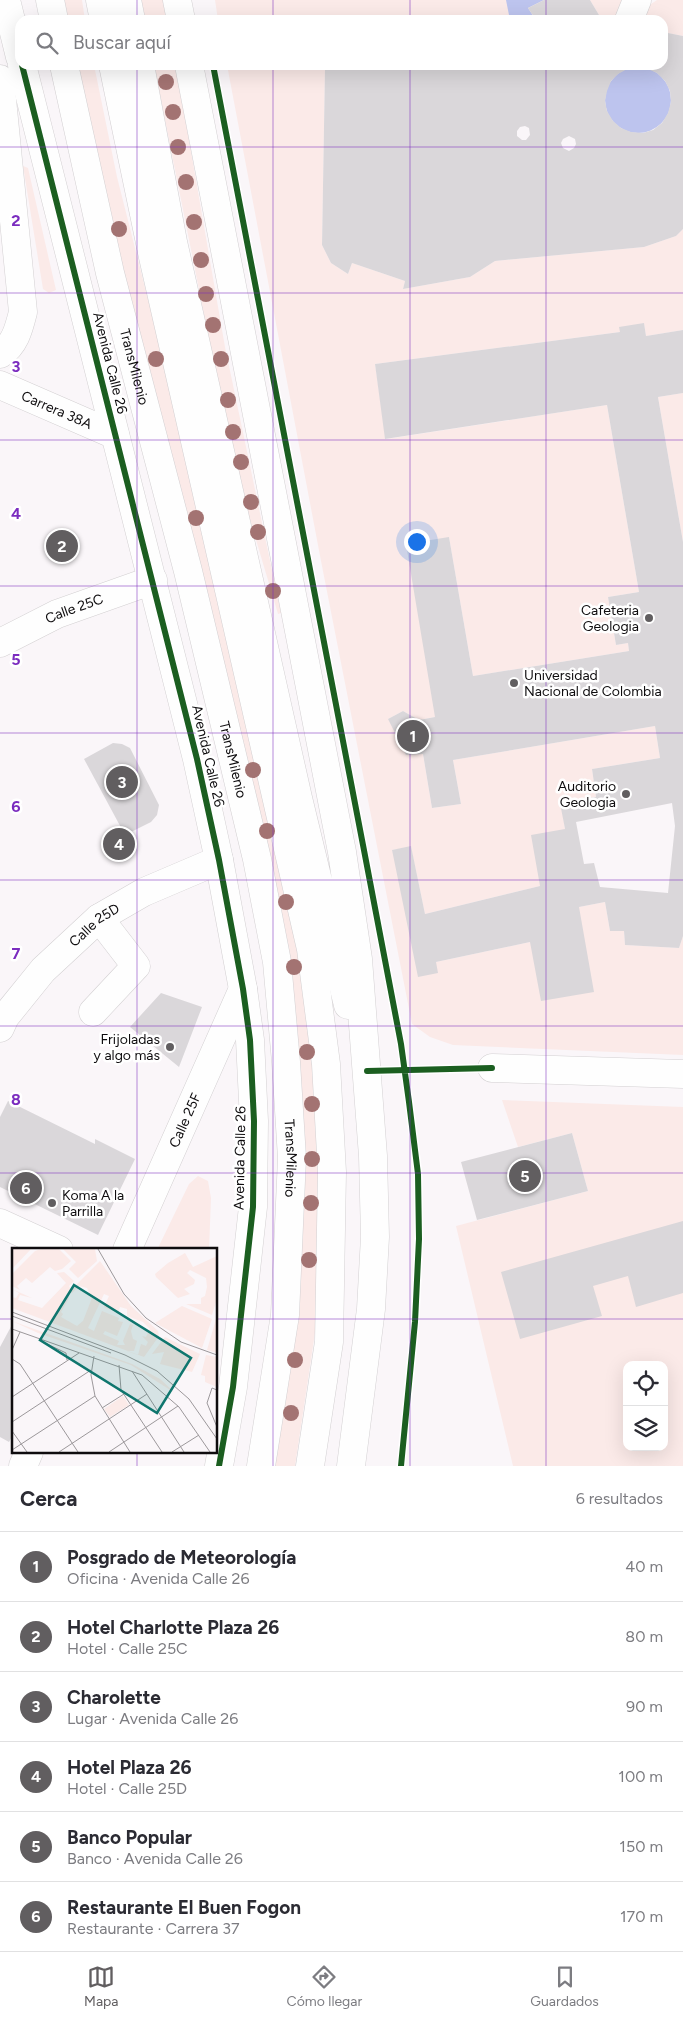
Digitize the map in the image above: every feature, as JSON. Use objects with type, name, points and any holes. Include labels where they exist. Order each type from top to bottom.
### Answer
[{"type":"main road","points":[[6,0],[15,37]]},
{"type":"main road","points":[[50,0],[53,15]]},
{"type":"main road","points":[[100,0],[103,15]]},
{"type":"main road","points":[[127,0],[130,15]]},
{"type":"main road","points":[[177,0],[180,15]]},
{"type":"main road","points":[[632,15],[637,0]]},
{"type":"main road","name":"Avenida Calle 26","points":[[23,70],[197,760],[219,860],[243,989],[250,1040],[254,1112],[253,1207],[233,1387],[219,1466]]},
{"type":"main road","name":"TransMilenio","points":[[65,70],[110,273],[188,571],[255,849],[277,962],[292,1158],[284,1315],[261,1466]]},
{"type":"main road","points":[[114,70],[153,257],[312,959],[326,1064],[332,1172],[329,1342],[310,1466]]},
{"type":"main road","points":[[141,70],[173,242],[298,798],[368,1089]]},
{"type":"main road","points":[[191,70],[342,852],[358,959],[373,1156],[374,1237],[371,1309],[351,1466]]},
{"type":"main road","points":[[0,79],[23,312],[15,339],[7,350],[0,354]]},
{"type":"main road","name":"Carrera 38A","points":[[0,385],[115,436]]},
{"type":"main road","name":"Calle 25C","points":[[5,635],[57,614],[153,580]]},
{"type":"main road","name":"Calle 25D","points":[[0,1028],[5,1017],[43,970],[99,918],[144,892],[219,860]]},
{"type":"main road","points":[[93,1012],[136,966],[99,918]]},
{"type":"main road","name":"Calle 25F","points":[[128,1248],[243,989]]},
{"type":"main road","points":[[492,1068],[683,1074]]},
{"type":"main road","points":[[0,1223],[55,1248]]},
{"type":"main road","points":[[23,1466],[28,1454]]},
{"type":"shaded area","points":[[59,0],[82,0],[84,15],[63,15]]},
{"type":"shaded area","points":[[141,0],[163,0],[166,15],[144,15]]},
{"type":"shaded area","points":[[215,0],[544,0],[528,8],[533,15],[217,15]]},
{"type":"shaded area","points":[[590,0],[628,0],[648,6],[657,0],[683,0],[683,36],[668,33],[668,15],[599,15]]},
{"type":"shaded area","points":[[75,70],[95,70],[117,177],[174,402],[302,964],[316,1084],[321,1191],[319,1306],[295,1466],[273,1466],[299,1108],[109,214]]},
{"type":"shaded area","points":[[155,70],[177,70],[225,347],[281,613],[278,614],[235,469]]},
{"type":"shaded area","points":[[228,70],[325,70],[322,245],[331,263],[348,274],[352,263],[405,281],[403,289],[470,277],[495,261],[644,247],[676,236],[683,229],[683,330],[646,336],[644,324],[620,332],[375,364],[386,439],[607,405],[639,592],[608,597],[616,645],[628,643],[629,651],[473,676],[449,537],[435,717],[419,720],[403,711],[388,719],[423,754],[432,808],[461,804],[453,760],[655,726],[660,758],[592,769],[596,797],[561,803],[565,829],[540,886],[425,914],[411,847],[392,850],[436,962],[530,942],[579,907],[605,902],[610,931],[624,931],[625,945],[679,948],[683,936],[683,1055],[453,1045],[430,1037],[412,1024],[321,561]]},
{"type":"shaded area","points":[[23,166],[28,168],[56,290],[49,293],[43,289]]},
{"type":"shaded area","points":[[683,393],[683,542],[658,397]]},
{"type":"shaded area","points":[[502,1100],[683,1107],[683,1466],[513,1466],[456,1226],[588,1191],[572,1133],[518,1147]]},
{"type":"shaded area","points":[[198,1176],[208,1181],[211,1198],[209,1248],[158,1248],[189,1184]]},
{"type":"water","points":[[506,0],[544,0],[528,8],[533,15],[509,15]]},
{"type":"water","points":[[626,70],[650,70],[656,73],[665,82],[670,94],[670,106],[661,123],[650,130],[638,133],[626,130],[615,123],[608,112],[605,100],[611,82]]},
{"type":"building","points":[[544,0],[590,0],[599,15],[533,15],[528,8]]},
{"type":"building","points":[[668,33],[683,36],[683,229],[676,236],[644,247],[495,261],[470,277],[403,289],[405,281],[352,263],[348,274],[331,263],[322,245],[325,70],[625,70],[611,81],[605,101],[607,111],[613,121],[621,128],[631,132],[643,133],[653,130],[662,123],[668,113],[671,102],[670,91],[665,81],[657,73],[650,70],[668,70]],"holes":[[[525,126],[529,128],[530,135],[526,140],[522,140],[517,136],[517,131],[520,127]],[[569,136],[575,139],[576,144],[569,151],[563,148],[561,143],[563,139]]]},
{"type":"building","points":[[644,323],[646,336],[683,330],[683,393],[658,397],[683,542],[683,936],[679,948],[625,945],[624,931],[610,931],[605,902],[579,907],[594,992],[541,1001],[530,942],[436,962],[438,973],[418,977],[392,850],[411,846],[425,914],[540,886],[531,835],[565,829],[560,803],[596,797],[592,769],[660,758],[655,726],[453,760],[461,804],[432,808],[423,754],[406,755],[388,719],[403,711],[419,720],[435,717],[406,544],[449,537],[473,676],[629,651],[628,643],[616,645],[608,597],[639,592],[607,405],[385,439],[375,364],[620,332],[619,327]],"holes":[[[672,803],[675,826],[668,893],[600,887],[594,863],[584,864],[576,822]]]},
{"type":"building","points":[[113,743],[122,744],[130,748],[159,805],[157,815],[151,822],[125,835],[84,759]]},
{"type":"building","name":"Frijoladas y algo más","points":[[161,993],[202,1007],[179,1067],[130,1027]]},
{"type":"building","points":[[8,1101],[95,1144],[95,1139],[135,1159],[98,1235],[0,1187],[0,1117]]},
{"type":"building","points":[[572,1133],[588,1191],[477,1220],[461,1162]]},
{"type":"building","points":[[683,1221],[683,1293],[636,1307],[628,1276],[593,1286],[602,1316],[520,1339],[501,1272]]},
{"type":"building","points":[[12,1325],[12,1437],[9,1442],[0,1437],[0,1347]]},
{"type":"cycle path","points":[[23,70],[197,759],[219,860],[243,989],[250,1040],[254,1121],[253,1207],[233,1387],[219,1466]]},
{"type":"cycle path","points":[[214,70],[401,1044],[409,1102],[418,1174],[419,1239],[415,1322],[401,1466]]},
{"type":"cycle path","points":[[367,1071],[492,1068]]},
{"type":"place","name":"Hotel Charlotte Plaza 26","points":[[62,546]]},
{"type":"place","name":"Cafeteria Geologia","points":[[649,618]]},
{"type":"place","name":"Universidad Nacional de Colombia","points":[[514,683]]},
{"type":"place","name":"Posgrado de Meteorología","points":[[413,736]]},
{"type":"place","name":"Charolette","points":[[122,782]]},
{"type":"place","name":"Auditorio Geologia","points":[[626,794]]},
{"type":"place","name":"Hotel Plaza 26","points":[[119,844]]},
{"type":"place","name":"Frijoladas y algo más","points":[[170,1047]]},
{"type":"place","name":"Banco Popular","points":[[525,1176]]},
{"type":"place","name":"Restaurante El Buen Fogon","points":[[26,1188]]},
{"type":"place","name":"Koma A la Parrilla","points":[[52,1203]]}]
